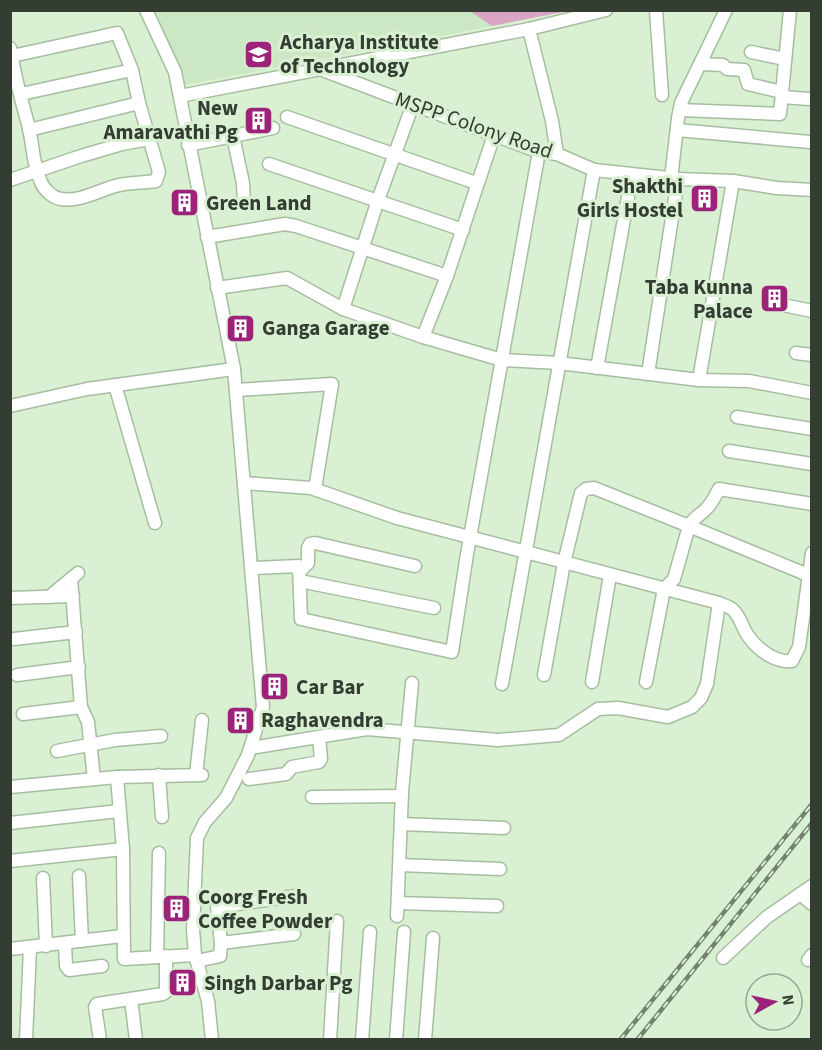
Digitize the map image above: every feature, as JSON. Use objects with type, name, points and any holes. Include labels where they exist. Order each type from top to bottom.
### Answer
[{"type":"street","points":[[146,10],[175,72],[234,369],[263,707],[251,748],[226,798],[205,822],[197,837],[193,929],[196,958],[208,1001],[212,1040]]},
{"type":"street","points":[[180,96],[529,29],[606,10]]},
{"type":"street","points":[[656,10],[662,95]]},
{"type":"street","points":[[648,374],[675,179],[676,130],[680,110],[726,10]]},
{"type":"street","points":[[680,110],[780,114],[790,10]]},
{"type":"street","points":[[529,29],[552,121],[557,154]]},
{"type":"street","points":[[117,33],[132,70],[159,172],[156,181],[117,185],[64,200],[55,198],[42,185],[37,172],[21,94],[15,80],[11,52],[117,33]]},
{"type":"street","points":[[751,52],[785,59]]},
{"type":"street","points":[[701,64],[723,65],[727,69],[744,70],[748,84],[809,99]]},
{"type":"street","name":"MSPP Colony Road","points":[[317,68],[539,152],[557,154],[594,170],[812,190]]},
{"type":"street","points":[[21,94],[132,70]]},
{"type":"street","points":[[29,130],[139,103]]},
{"type":"street","points":[[343,309],[378,200],[413,104]]},
{"type":"street","points":[[286,117],[476,183]]},
{"type":"street","points":[[189,145],[273,128]]},
{"type":"street","points":[[676,130],[810,142]]},
{"type":"street","points":[[423,337],[447,276],[476,183],[494,135]]},
{"type":"street","points":[[233,136],[243,183],[244,204]]},
{"type":"street","points":[[10,180],[81,156],[149,139]]},
{"type":"street","points":[[252,568],[299,566],[302,619],[452,652],[470,538],[539,152]]},
{"type":"street","points":[[269,164],[462,230]]},
{"type":"street","points":[[502,684],[594,170]]},
{"type":"street","points":[[597,368],[632,174]]},
{"type":"street","points":[[699,380],[733,181]]},
{"type":"street","points":[[207,237],[285,224],[447,276]]},
{"type":"street","points":[[217,288],[287,278],[343,309],[423,337],[502,360],[559,363],[699,380],[749,381],[812,393]]},
{"type":"street","points":[[783,305],[812,311]]},
{"type":"street","points":[[796,353],[812,355]]},
{"type":"street","points":[[10,406],[87,389],[234,369]]},
{"type":"street","points":[[236,390],[332,384],[315,489]]},
{"type":"street","points":[[115,385],[155,523]]},
{"type":"street","points":[[737,417],[812,429]]},
{"type":"street","points":[[729,451],[812,464]]},
{"type":"street","points":[[244,483],[315,489],[397,518],[525,554],[719,603],[731,608],[737,614],[749,638],[773,659],[780,662],[792,661],[799,647],[807,606],[812,553]]},
{"type":"street","points":[[544,675],[564,563],[581,493],[586,489],[594,488],[809,572]]},
{"type":"street","points":[[646,682],[664,589],[674,579],[688,526],[695,516],[711,504],[719,489],[812,504]]},
{"type":"street","points":[[300,576],[308,563],[308,548],[315,543],[415,566]]},
{"type":"street","points":[[592,682],[610,575]]},
{"type":"street","points":[[49,597],[75,576],[73,596],[81,707],[88,722],[92,744],[94,779]]},
{"type":"street","points":[[300,576],[435,608]]},
{"type":"street","points":[[10,598],[73,596]]},
{"type":"street","points":[[251,748],[367,729],[498,740],[559,735],[598,709],[618,708],[668,717],[692,707],[701,698],[707,684],[719,603]]},
{"type":"street","points":[[14,639],[76,632]]},
{"type":"street","points":[[17,675],[79,667]]},
{"type":"street","points":[[412,683],[402,796],[398,909],[497,906]]},
{"type":"street","points":[[23,714],[81,707]]},
{"type":"street","points":[[10,787],[117,777],[199,775],[202,720]]},
{"type":"street","points":[[57,751],[115,740],[161,736]]},
{"type":"street","points":[[249,779],[286,774],[292,767],[319,762],[321,759],[319,737]]},
{"type":"street","points":[[159,775],[162,817]]},
{"type":"street","points":[[117,777],[123,849],[124,959],[161,956],[196,958],[220,956],[217,907],[295,896]]},
{"type":"street","points":[[312,797],[402,796]]},
{"type":"street","points":[[10,824],[119,811]]},
{"type":"street","points":[[401,824],[504,828]]},
{"type":"street","points":[[10,861],[123,849]]},
{"type":"street","points":[[100,1040],[95,1007],[97,1004],[166,992],[161,956],[159,853]]},
{"type":"street","points":[[400,865],[500,869]]},
{"type":"street","points":[[80,876],[82,941]]},
{"type":"street","points":[[43,878],[46,946]]},
{"type":"street","points":[[723,958],[767,917],[812,886]]},
{"type":"street","points":[[800,894],[812,904]]},
{"type":"street","points":[[330,1040],[337,921]]},
{"type":"street","points":[[362,1040],[370,932]]},
{"type":"street","points":[[396,1040],[404,932]]},
{"type":"street","points":[[221,943],[294,934]]},
{"type":"street","points":[[10,937],[11,949],[122,936]]},
{"type":"street","points":[[425,1040],[433,938]]},
{"type":"street","points":[[65,943],[66,966],[69,970],[102,966]]},
{"type":"street","points":[[26,1040],[30,948]]},
{"type":"street","points":[[131,999],[136,1040]]},
{"type":"shaded area","name":"Acharya Institute of Technology","points":[[470,10],[492,26],[184,85],[180,67],[153,11]]},
{"type":"shaded area","points":[[470,10],[568,11],[492,26]]},
{"type":"railway","points":[[620,1040],[812,804]]},
{"type":"railway","points":[[637,1040],[812,823]]},
{"type":"place","name":"Acharya Institute of Technology","points":[[259,54]]},
{"type":"place","name":"New Amaravathi Pg","points":[[259,120]]},
{"type":"place","name":"Shakthi Girls Hostel","points":[[704,198]]},
{"type":"place","name":"Green Land","points":[[185,203]]},
{"type":"place","name":"Taba Kunna Palace","points":[[774,299]]},
{"type":"place","name":"Ganga Garage","points":[[241,328]]},
{"type":"place","name":"Car Bar","points":[[275,687]]},
{"type":"place","name":"Raghavendra","points":[[240,720]]},
{"type":"place","name":"Coorg Fresh Coffee Powder","points":[[177,909]]},
{"type":"place","name":"Singh Darbar Pg","points":[[183,983]]}]
